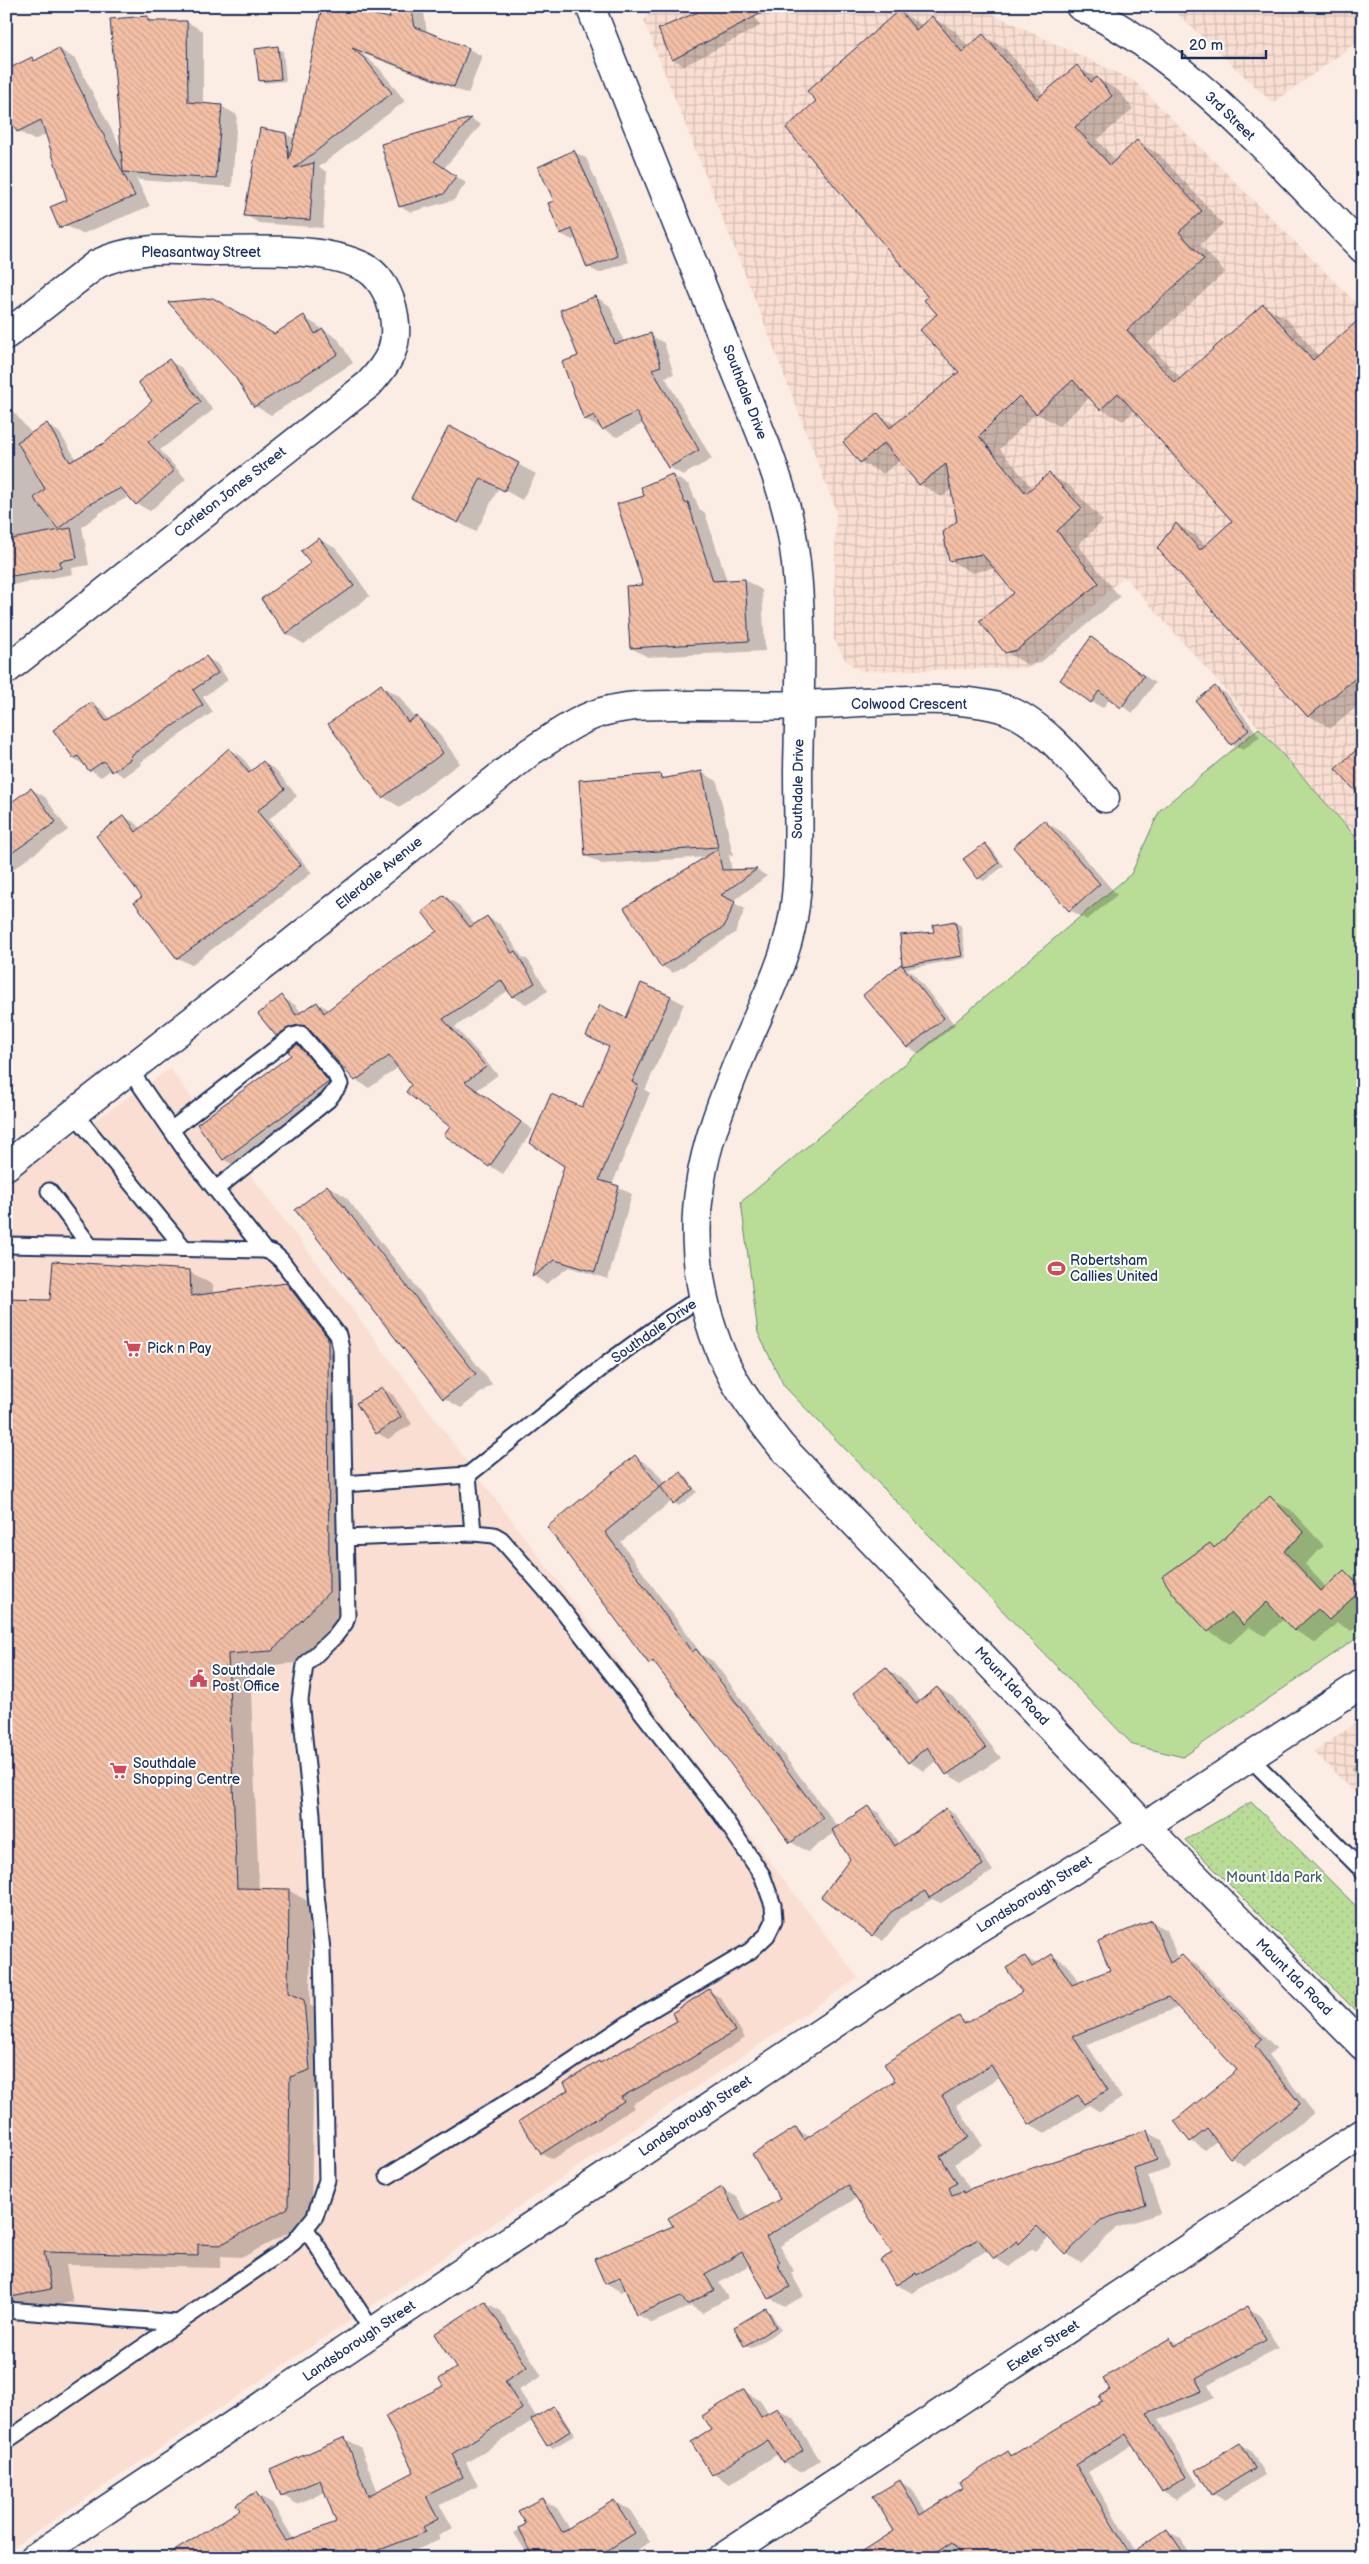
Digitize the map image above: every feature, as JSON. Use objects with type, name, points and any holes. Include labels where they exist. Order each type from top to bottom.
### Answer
[{"type":"street","name":"Southdale Drive","points":[[590,6],[736,368],[780,486],[791,531],[797,574],[798,826],[793,918],[785,951],[727,1092],[707,1152],[700,1184],[697,1211],[698,1256],[704,1296]]},
{"type":"street","name":"3rd Street","points":[[1080,6],[1108,20],[1150,47],[1191,79],[1247,132],[1363,249]]},
{"type":"street","name":"Pleasantway Street","points":[[6,336],[97,264],[112,257],[146,250],[295,252],[338,258],[360,265],[372,272],[384,285]]},
{"type":"street","name":"Carleton Jones Street","points":[[6,670],[369,384],[386,366],[394,349],[396,326],[392,304],[384,285]]},
{"type":"street","name":"Colwood Crescent","points":[[799,705],[962,702],[1001,708],[1021,717],[1044,734],[1105,798]]},
{"type":"street","name":"Ellerdale Avenue","points":[[6,1166],[130,1070],[530,752],[561,732],[608,710],[636,704],[799,705]]},
{"type":"street","name":"Mount Ida Road","points":[[704,1296],[715,1337],[733,1378],[754,1411],[781,1446],[1144,1826],[1363,2046]]},
{"type":"street","name":"Landsborough Street","points":[[34,2558],[970,1933],[1144,1826],[1363,1683]]},
{"type":"street","name":"Exeter Street","points":[[722,2558],[1363,2133]]},
{"type":"lane","points":[[171,1130],[292,1036],[301,1034],[335,1074],[340,1084],[328,1100],[216,1189]]},
{"type":"lane","points":[[130,1070],[171,1130],[264,1250]]},
{"type":"lane","points":[[74,1113],[184,1248]]},
{"type":"lane","points":[[49,1191],[90,1246]]},
{"type":"lane","points":[[6,1245],[264,1250],[273,1253],[281,1260],[338,1335],[343,1371],[345,1623],[335,1636],[305,1665],[300,1700],[312,1814],[315,1885],[322,1950],[327,2180],[320,2205],[306,2229],[280,2253],[6,2441]]},
{"type":"lane","name":"Southdale Drive","points":[[468,1475],[613,1359],[668,1319],[704,1296]]},
{"type":"lane","points":[[344,1484],[468,1475],[473,1533]]},
{"type":"lane","points":[[344,1538],[473,1533],[494,1535],[501,1539],[556,1603],[721,1814],[762,1875],[773,1905],[774,1921],[767,1935],[750,1951],[632,2021],[549,2076],[388,2176]]},
{"type":"lane","points":[[1250,1758],[1363,1871]]},
{"type":"lane","points":[[306,2229],[373,2332]]},
{"type":"lane","points":[[6,2310],[178,2323]]},
{"type":"shaded area","points":[[653,6],[976,6],[1134,81],[1363,310],[1363,845],[1124,576],[1030,668],[861,671],[846,661],[834,639],[836,510],[644,21]]},
{"type":"shaded area","points":[[1169,6],[1363,6],[1363,38],[1273,103]]},
{"type":"shaded area","name":"Southdale Shopping Centre","points":[[170,1069],[858,1978],[6,2552],[6,1181]]},
{"type":"shaded area","points":[[1363,1718],[1363,1801],[1314,1752]]},
{"type":"green space","name":"Robertsham Callies United","points":[[1259,728],[1363,845],[1363,1634],[1183,1757],[1133,1745],[784,1386],[758,1333],[741,1202],[1131,874],[1160,810]]},
{"type":"green space","name":"Mount Ida Park","points":[[1251,1802],[1363,1913],[1363,2018],[1185,1840]]},
{"type":"building","points":[[322,6],[333,6],[390,18],[388,6],[411,6],[415,27],[469,48],[454,87],[352,48],[365,59],[392,93],[294,168],[314,163],[310,220],[244,216],[260,128],[286,133],[289,159],[296,134]]},
{"type":"building","points":[[695,6],[775,6],[672,60],[658,29],[698,12]]},
{"type":"building","points":[[899,10],[916,30],[932,16],[962,52],[983,34],[1037,99],[1077,65],[1091,82],[1097,77],[1112,96],[1075,127],[1110,165],[1137,140],[1202,211],[1179,232],[1204,259],[1127,330],[1175,383],[1263,304],[1313,360],[1363,316],[1363,672],[1308,717],[1157,548],[1176,523],[1200,550],[1232,521],[1118,393],[1100,410],[1073,380],[1036,414],[1019,396],[979,436],[1026,493],[1049,473],[1082,508],[1057,531],[1099,583],[1017,650],[1005,653],[979,621],[1014,593],[982,554],[949,561],[943,532],[957,521],[946,464],[919,485],[884,443],[860,463],[843,442],[878,413],[890,428],[959,372],[920,330],[937,314],[924,300],[928,297],[786,128],[816,101],[807,91]]},
{"type":"building","points":[[148,16],[148,21],[187,21],[188,102],[222,105],[216,179],[123,172],[110,19]]},
{"type":"building","points":[[278,46],[281,79],[259,81],[255,49]]},
{"type":"building","points":[[59,48],[135,196],[59,228],[50,207],[67,200],[41,120],[17,132],[6,111],[6,70],[32,57],[34,61]]},
{"type":"building","points":[[471,118],[434,161],[456,176],[444,194],[399,207],[381,144]]},
{"type":"building","points":[[574,150],[593,190],[618,256],[587,268],[572,229],[560,234],[548,203],[554,201],[538,167]]},
{"type":"building","points":[[596,296],[615,344],[651,333],[661,366],[652,369],[699,450],[668,468],[636,412],[602,430],[594,415],[584,420],[562,362],[578,356],[560,310]]},
{"type":"building","points":[[213,298],[274,334],[304,315],[315,334],[323,329],[338,354],[254,407],[235,377],[168,302]]},
{"type":"building","points":[[169,359],[201,402],[148,442],[174,471],[136,505],[121,488],[88,505],[58,529],[34,498],[45,489],[17,442],[47,423],[70,462],[106,442],[152,401],[138,382]]},
{"type":"building","points":[[449,426],[519,463],[504,491],[481,478],[458,523],[411,498]]},
{"type":"building","points":[[672,474],[685,503],[688,502],[713,581],[745,579],[749,641],[630,648],[626,586],[643,585],[617,504],[644,496],[641,487]]},
{"type":"building","points":[[71,528],[77,558],[60,561],[61,568],[6,577],[6,540]]},
{"type":"building","points":[[319,538],[354,586],[286,634],[261,599],[311,563],[301,551]]},
{"type":"building","points":[[1091,637],[1144,676],[1121,708],[1099,691],[1091,703],[1060,680]]},
{"type":"building","points":[[206,656],[218,673],[193,690],[203,705],[130,756],[132,758],[112,772],[104,761],[89,771],[78,756],[74,759],[53,730],[92,702],[106,721],[180,671],[181,673]]},
{"type":"building","points":[[381,684],[408,722],[417,716],[443,753],[382,798],[328,724]]},
{"type":"building","points":[[1215,686],[1249,730],[1231,745],[1196,701]]},
{"type":"building","points":[[1363,744],[1363,799],[1335,769]]},
{"type":"building","points":[[229,748],[249,773],[263,761],[285,789],[257,811],[301,865],[256,902],[177,959],[134,902],[142,897],[96,836],[124,815],[136,832]]},
{"type":"building","points":[[702,771],[718,847],[585,856],[579,780],[660,774],[661,779]]},
{"type":"building","points":[[31,788],[56,822],[6,857],[6,806]]},
{"type":"building","points":[[1044,820],[1100,884],[1069,911],[1013,847]]},
{"type":"building","points":[[985,843],[999,863],[978,879],[963,859]]},
{"type":"building","points":[[718,849],[722,870],[757,869],[721,895],[735,902],[724,927],[661,967],[624,908]]},
{"type":"building","points":[[444,895],[470,927],[487,916],[512,953],[515,951],[535,983],[512,997],[501,980],[443,1019],[486,1067],[465,1082],[521,1122],[489,1167],[444,1135],[450,1127],[406,1092],[411,1085],[389,1056],[355,1081],[308,1028],[299,1025],[290,1027],[276,1036],[258,1014],[282,995],[296,1015],[317,1002],[324,1013],[389,962],[437,931],[422,912]]},
{"type":"building","points":[[955,921],[962,956],[902,966],[900,935],[934,932],[933,925]]},
{"type":"building","points":[[901,964],[944,1018],[907,1048],[863,995]]},
{"type":"building","points":[[641,983],[671,996],[632,1082],[638,1085],[599,1180],[619,1186],[595,1272],[555,1260],[532,1277],[564,1166],[530,1143],[551,1094],[582,1107],[609,1047],[586,1036],[600,1005],[626,1018]]},
{"type":"building","points":[[298,1044],[329,1082],[223,1160],[197,1124],[291,1055],[288,1051]]},
{"type":"building","points":[[327,1185],[476,1374],[443,1399],[295,1210]]},
{"type":"building","name":"Southdale Shopping Centre","points":[[53,1261],[190,1270],[191,1296],[286,1283],[328,1338],[329,1592],[272,1651],[228,1654],[237,1888],[289,1889],[288,1993],[304,2000],[310,2070],[290,2077],[288,2208],[220,2245],[198,2244],[198,2256],[44,2252],[51,2289],[6,2298],[6,1299],[50,1300]]},
{"type":"building","points":[[382,1387],[401,1417],[376,1434],[356,1403]]},
{"type":"building","points":[[635,1455],[660,1487],[605,1532],[692,1652],[696,1649],[823,1818],[790,1843],[653,1661],[649,1664],[547,1527]]},
{"type":"building","points":[[681,1472],[693,1489],[673,1504],[660,1486]]},
{"type":"building","points":[[1270,1496],[1304,1533],[1284,1551],[1321,1591],[1344,1570],[1362,1589],[1329,1620],[1318,1609],[1294,1631],[1267,1602],[1243,1625],[1231,1612],[1208,1632],[1174,1595],[1162,1577],[1210,1543],[1214,1548]]},
{"type":"building","points":[[886,1667],[916,1704],[937,1687],[986,1748],[946,1775],[927,1747],[908,1763],[853,1693]]},
{"type":"building","points":[[868,1806],[895,1846],[946,1808],[983,1865],[929,1898],[925,1891],[891,1912],[872,1936],[821,1897],[850,1859],[832,1830]]},
{"type":"building","points":[[1152,1920],[1170,1963],[1182,1955],[1262,2039],[1255,2046],[1300,2104],[1230,2158],[1207,2129],[1190,2142],[1174,2121],[1237,2070],[1168,1997],[1073,2036],[1108,2090],[1084,2104],[1078,2095],[1029,2125],[991,2065],[942,2096],[969,2137],[940,2156],[957,2183],[949,2188],[952,2195],[963,2191],[964,2193],[972,2188],[1147,2130],[1157,2160],[1134,2168],[1146,2205],[1101,2220],[1065,2255],[1037,2226],[1019,2244],[1017,2241],[994,2259],[978,2239],[917,2275],[916,2273],[896,2285],[880,2260],[892,2253],[848,2185],[766,2237],[780,2262],[777,2264],[790,2287],[769,2299],[742,2252],[705,2274],[714,2290],[687,2305],[681,2296],[636,2315],[620,2277],[605,2284],[594,2259],[673,2226],[668,2218],[722,2187],[741,2221],[780,2199],[752,2155],[796,2127],[804,2140],[895,2081],[884,2064],[959,2016],[964,2024],[1022,1992],[1006,1968],[1025,1956],[1032,1967],[1052,1954],[1072,1985],[1110,1970],[1098,1942]]},
{"type":"building","points":[[709,1989],[735,2031],[677,2067],[621,2097],[624,2101],[541,2154],[519,2121],[568,2090],[564,2083],[599,2061],[600,2063],[677,2021],[672,2013]]},
{"type":"building","points":[[485,2301],[527,2367],[505,2381],[522,2409],[452,2454],[463,2477],[426,2496],[438,2519],[423,2527],[426,2532],[359,2558],[163,2558],[240,2510],[236,2504],[256,2492],[286,2541],[336,2522],[320,2480],[281,2496],[270,2470],[345,2437],[368,2496],[414,2472],[385,2416],[443,2386],[439,2379],[456,2368],[434,2334]]},
{"type":"building","points":[[1248,2306],[1266,2340],[1196,2378],[1202,2391],[1147,2413],[1186,2477],[1162,2492],[1126,2434],[1076,2465],[1130,2554],[1167,2529],[1187,2558],[963,2558],[952,2542],[927,2558],[852,2558],[894,2531],[873,2496],[900,2480],[920,2515],[962,2488],[959,2483],[1008,2451],[1011,2456],[1102,2401],[1099,2397],[1110,2390],[1103,2378],[1170,2338],[1175,2346]]},
{"type":"building","points":[[766,2308],[776,2327],[744,2346],[734,2327]]},
{"type":"building","points":[[744,2389],[761,2417],[777,2408],[803,2450],[783,2463],[768,2440],[712,2475],[691,2442],[711,2430],[702,2416]]},
{"type":"building","points":[[553,2406],[570,2431],[547,2446],[531,2420]]},
{"type":"building","points":[[1240,2443],[1255,2468],[1211,2495],[1196,2470]]},
{"type":"building","points":[[542,2498],[562,2532],[614,2500],[635,2533],[595,2558],[533,2558],[519,2528],[526,2524],[518,2511]]},
{"type":"place","name":"Robertsham Callies United","points":[[1056,1268]]},
{"type":"place","name":"Pick n Pay","points":[[133,1348]]},
{"type":"place","name":"Southdale Post Office","points":[[198,1678]]},
{"type":"place","name":"Southdale Shopping Centre","points":[[119,1771]]}]
